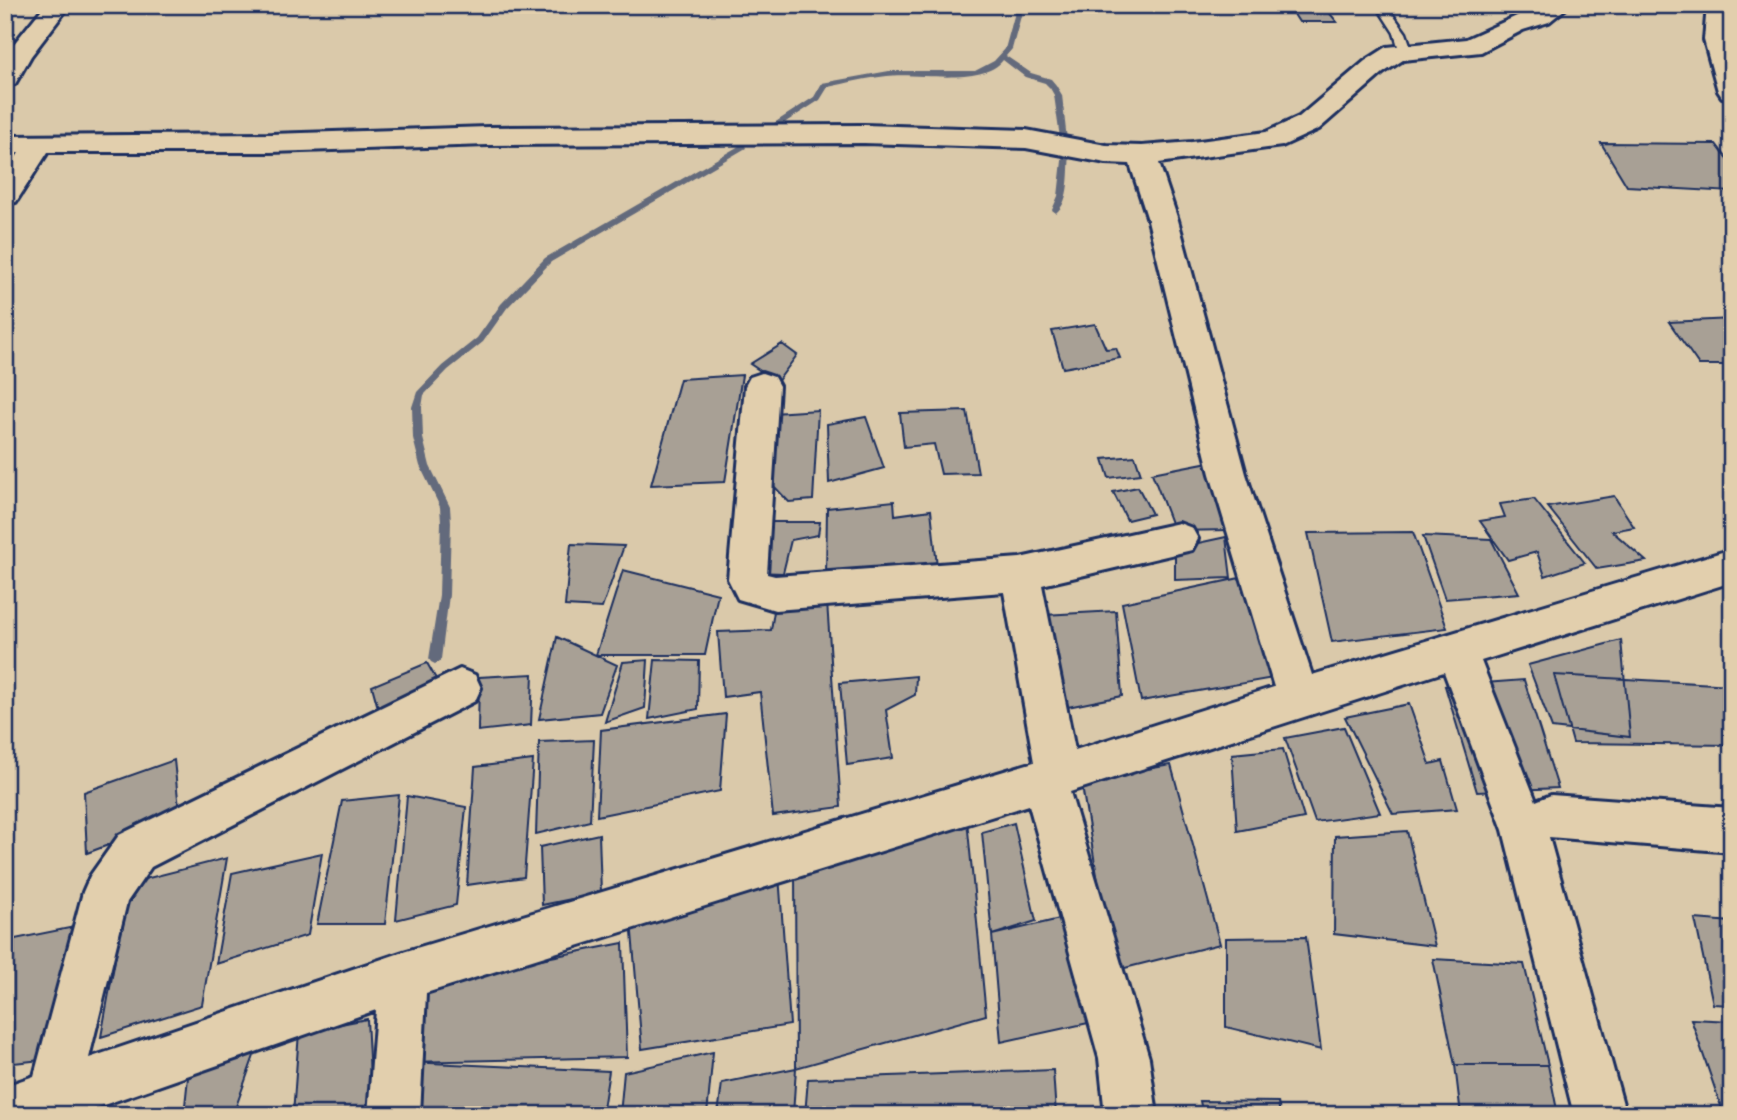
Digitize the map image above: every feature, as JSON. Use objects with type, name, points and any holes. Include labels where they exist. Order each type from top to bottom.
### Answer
[{"type":"street","points":[[5,78],[19,54],[58,5]]},
{"type":"street","points":[[5,145],[271,144],[488,136],[863,135],[1002,138],[1106,154],[1192,152],[1272,140],[1309,123],[1374,67],[1405,50],[1472,46],[1514,25],[1540,17],[1558,5]]},
{"type":"street","points":[[1720,5],[1717,40],[1732,91]]},
{"type":"street","points":[[5,195],[40,143]]},
{"type":"street","points":[[1142,155],[1163,220],[1228,474],[1298,698]]},
{"type":"street","points":[[762,386],[747,579],[752,587],[775,593],[1020,574],[1179,539]]},
{"type":"street","points":[[5,1112],[52,1105],[403,976],[1732,565]]},
{"type":"street","points":[[1020,574],[1051,777],[1124,1058],[1131,1115]]},
{"type":"street","points":[[1457,652],[1525,830],[1600,1115]]},
{"type":"street","points":[[52,1105],[106,892],[135,851],[460,688]]},
{"type":"street","points":[[1551,816],[1732,830]]},
{"type":"street","points":[[394,1115],[403,976]]},
{"type":"lane","points":[[1381,7],[1400,33],[1405,50]]},
{"type":"building","points":[[1288,5],[1323,5],[1337,22],[1299,22]]},
{"type":"building","points":[[1601,143],[1716,144],[1732,165],[1732,192],[1627,186]]},
{"type":"building","points":[[1732,319],[1732,365],[1699,365],[1669,322]]},
{"type":"building","points":[[1095,324],[1106,349],[1116,348],[1120,358],[1063,368],[1052,331]]},
{"type":"building","points":[[782,344],[797,355],[777,382],[750,364]]},
{"type":"building","points":[[742,375],[725,482],[651,485],[680,379]]},
{"type":"building","points":[[818,410],[813,500],[789,502],[771,483],[773,413]]},
{"type":"building","points":[[967,411],[978,473],[941,474],[934,444],[904,447],[900,413]]},
{"type":"building","points":[[866,417],[884,468],[829,483],[827,424]]},
{"type":"building","points":[[1135,456],[1141,474],[1109,478],[1103,459]]},
{"type":"building","points":[[1214,461],[1230,530],[1174,531],[1152,473]]},
{"type":"building","points":[[1138,487],[1152,514],[1127,520],[1113,492]]},
{"type":"building","points":[[1614,496],[1634,527],[1612,531],[1646,561],[1597,569],[1548,507]]},
{"type":"building","points":[[1534,499],[1585,563],[1545,576],[1537,552],[1508,560],[1480,521],[1505,517],[1500,504]]},
{"type":"building","points":[[894,501],[895,515],[931,510],[937,566],[826,576],[827,508]]},
{"type":"building","points":[[757,522],[820,522],[818,535],[791,540],[783,573],[754,572]]},
{"type":"building","points":[[1413,532],[1447,628],[1332,642],[1308,533]]},
{"type":"building","points":[[1423,536],[1491,539],[1519,593],[1445,599]]},
{"type":"building","points":[[1226,537],[1231,578],[1175,580],[1175,548]]},
{"type":"building","points":[[571,544],[624,546],[602,608],[565,606]]},
{"type":"building","points":[[623,570],[718,594],[705,655],[596,655]]},
{"type":"building","points":[[1240,578],[1279,677],[1141,701],[1122,603]]},
{"type":"building","points":[[827,602],[841,807],[773,816],[760,692],[723,697],[718,632],[771,630],[775,605]]},
{"type":"building","points":[[1116,611],[1122,696],[1053,710],[1044,615]]},
{"type":"building","points":[[557,637],[617,665],[600,713],[539,719]]},
{"type":"building","points":[[1621,640],[1630,737],[1552,728],[1528,665]]},
{"type":"building","points":[[648,660],[645,708],[605,722],[623,662]]},
{"type":"building","points":[[655,660],[699,661],[698,709],[649,719]]},
{"type":"building","points":[[427,663],[440,686],[380,715],[372,686]]},
{"type":"building","points":[[533,674],[531,725],[478,731],[479,677]]},
{"type":"building","points":[[1554,675],[1732,685],[1732,745],[1573,743]]},
{"type":"building","points":[[916,676],[915,695],[886,710],[893,758],[847,765],[840,683]]},
{"type":"building","points":[[1524,680],[1558,788],[1477,792],[1445,686]]},
{"type":"building","points":[[1409,704],[1430,764],[1443,761],[1457,809],[1393,814],[1345,717]]},
{"type":"building","points":[[726,714],[720,791],[597,816],[601,730]]},
{"type":"building","points":[[1344,727],[1380,813],[1315,822],[1285,738]]},
{"type":"building","points":[[594,740],[590,821],[536,834],[539,742]]},
{"type":"building","points":[[1283,749],[1304,818],[1237,831],[1232,754]]},
{"type":"building","points":[[174,760],[180,818],[87,853],[84,792]]},
{"type":"building","points":[[533,760],[524,877],[467,885],[475,767]]},
{"type":"building","points":[[1171,765],[1220,944],[1113,971],[1081,780]]},
{"type":"building","points":[[399,795],[385,924],[317,924],[342,801]]},
{"type":"building","points":[[407,796],[466,807],[456,905],[396,920]]},
{"type":"building","points":[[967,820],[986,1015],[796,1068],[795,868]]},
{"type":"building","points":[[1014,823],[1036,921],[992,935],[982,832]]},
{"type":"building","points":[[1407,831],[1435,946],[1334,934],[1335,836]]},
{"type":"building","points":[[599,834],[601,893],[542,905],[540,847]]},
{"type":"building","points":[[322,853],[308,935],[216,964],[232,873]]},
{"type":"building","points":[[227,858],[202,1005],[101,1037],[129,883]]},
{"type":"building","points":[[779,875],[790,1025],[642,1049],[631,921]]},
{"type":"building","points":[[1068,917],[1102,1020],[1001,1042],[992,935]]},
{"type":"building","points":[[1695,919],[1732,922],[1732,1005],[1713,1004]]},
{"type":"building","points":[[84,925],[41,1060],[5,1064],[5,941]]},
{"type":"building","points":[[1306,937],[1321,1050],[1226,1027],[1226,938]]},
{"type":"building","points":[[623,943],[627,1057],[408,1062],[418,983]]},
{"type":"building","points":[[1433,959],[1524,964],[1548,1065],[1455,1065]]},
{"type":"building","points":[[367,1019],[372,1115],[293,1115],[299,1032]]},
{"type":"building","points":[[1691,1019],[1732,1021],[1732,1115],[1724,1115]]},
{"type":"building","points":[[713,1052],[707,1115],[620,1115],[624,1072]]},
{"type":"building","points":[[255,1053],[233,1115],[184,1115],[189,1068]]},
{"type":"building","points":[[408,1062],[609,1071],[602,1115],[404,1115]]},
{"type":"building","points":[[1455,1065],[1548,1065],[1558,1115],[1461,1115]]},
{"type":"building","points":[[796,1068],[793,1115],[718,1115],[722,1083]]},
{"type":"building","points":[[1053,1070],[1056,1115],[805,1115],[808,1079]]},
{"type":"building","points":[[1200,1101],[1278,1102],[1280,1115],[1203,1115]]},
{"type":"waterway","points":[[1002,56],[1008,49],[1021,5]]},
{"type":"waterway","points":[[772,127],[817,98],[825,85],[889,73],[976,73],[997,63],[1002,56]]},
{"type":"waterway","points":[[1002,56],[1028,75],[1048,81],[1053,87],[1058,95],[1064,138]]},
{"type":"waterway","points":[[435,659],[444,595],[446,522],[445,507],[425,466],[418,438],[417,407],[420,394],[445,368],[480,340],[504,306],[548,260],[742,148]]},
{"type":"waterway","points":[[1056,210],[1062,196],[1066,154]]}]
